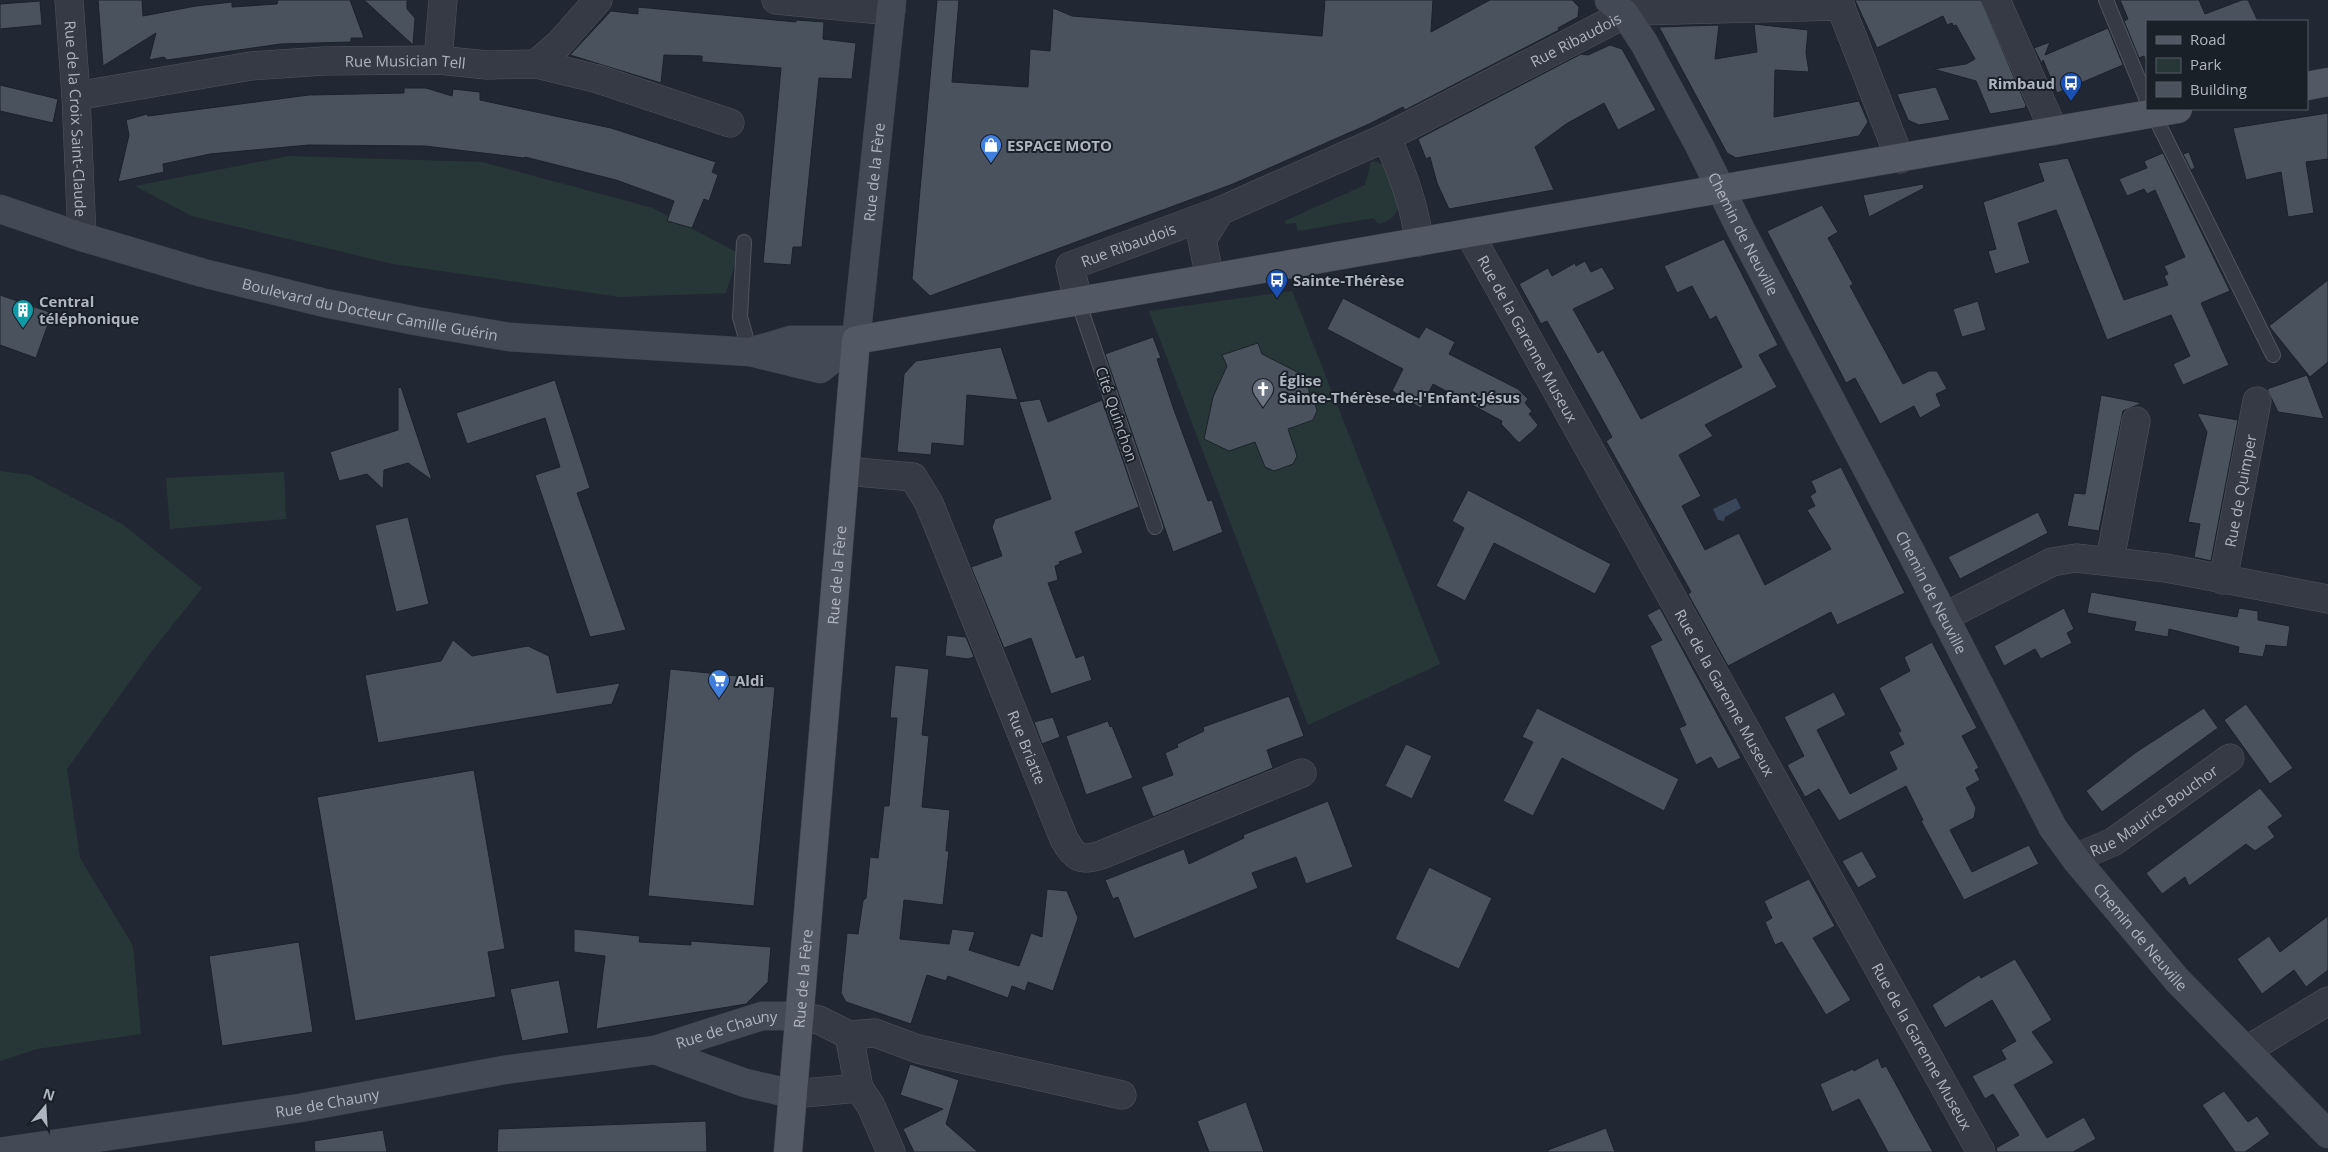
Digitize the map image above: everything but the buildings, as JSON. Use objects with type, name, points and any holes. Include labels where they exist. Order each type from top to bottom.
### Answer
[{"type":"main road","name":"Rue de la Fère","points":[[788,1152],[856,340],[891,5]]},
{"type":"main road","name":"Chemin de Neuville","points":[[1617,7],[1644,43],[1922,572],[2053,828],[2077,861],[2177,980],[2328,1134]]},
{"type":"main road","points":[[2308,86],[2328,82]]},
{"type":"main road","points":[[856,340],[1900,159],[2054,131],[2148,110]]},
{"type":"main road","name":"Boulevard du Docteur Camille Guérin","points":[[0,209],[82,237],[203,273],[325,303],[509,337],[750,352],[820,369],[856,340]]},
{"type":"main road","name":"Rue de Chauny","points":[[0,1152],[300,1108],[504,1070],[655,1050],[762,1016],[800,1016]]},
{"type":"main road","name":"Rue de Chauny","points":[[655,1050],[745,1083],[793,1094]]},
{"type":"street","name":"Rue de la Croix Saint-Claude","points":[[69,0],[76,96],[82,237]]},
{"type":"street","points":[[438,60],[444,0]]},
{"type":"street","points":[[536,64],[559,44],[598,0]]},
{"type":"street","points":[[776,0],[891,5]]},
{"type":"street","points":[[1996,0],[2054,131]]},
{"type":"street","name":"Rue Ribaudois","points":[[1078,301],[1070,266],[1220,211],[1386,137],[1617,7],[1638,12],[1780,3],[1840,3]]},
{"type":"street","points":[[1840,3],[1900,159]]},
{"type":"street","name":"Rue Musician Tell","points":[[76,96],[251,66],[324,61],[438,60],[487,64],[536,64],[598,80],[730,123]]},
{"type":"street","points":[[1386,137],[1405,179],[1417,225],[1419,242]]},
{"type":"street","points":[[1210,278],[1202,240],[1220,211]]},
{"type":"street","name":"Rue de la Garenne Museux","points":[[1469,233],[1981,1152]]},
{"type":"street","name":"Rue de Quimper","points":[[2223,580],[2257,401]]},
{"type":"street","points":[[2110,560],[2136,421]]},
{"type":"street","name":"Rue Briatte","points":[[845,471],[914,477],[929,503],[1072,854],[1086,858],[1102,855],[1302,773]]},
{"type":"street","points":[[1944,617],[2052,562],[2076,558],[2110,560],[2166,568],[2328,599]]},
{"type":"street","name":"Rue Maurice Bouchor","points":[[2077,861],[2087,853],[2113,842],[2230,758]]},
{"type":"street","points":[[2247,1050],[2328,1001]]},
{"type":"street","points":[[800,1016],[819,1020],[849,1035],[875,1033],[918,1049],[1122,1095]]},
{"type":"street","points":[[849,1035],[859,1088],[871,1106],[891,1152]]},
{"type":"street","points":[[793,1094],[859,1088]]},
{"type":"lane","points":[[2106,0],[2146,85]]},
{"type":"lane","points":[[2158,110],[2273,355]]},
{"type":"lane","points":[[744,242],[740,317],[750,352]]},
{"type":"lane","name":"Cité Quinchon","points":[[1078,301],[1155,527]]},
{"type":"green space","points":[[289,156],[482,162],[653,208],[738,253],[726,293],[620,297],[393,264],[192,216],[135,186]]},
{"type":"green space","points":[[1371,162],[1385,165],[1399,204],[1394,215],[1389,220],[1378,224],[1374,218],[1298,231],[1296,223],[1286,224],[1285,221],[1365,185]]},
{"type":"green space","points":[[1292,291],[1440,664],[1308,725],[1149,311]]},
{"type":"green space","points":[[0,471],[30,475],[122,524],[202,588],[154,648],[67,769],[80,858],[133,946],[141,1034],[37,1049],[0,1061]]},
{"type":"green space","points":[[284,472],[286,519],[170,529],[166,478]]},
{"type":"water","points":[[1736,498],[1741,508],[1725,517],[1724,521],[1718,520],[1713,509]]},
{"type":"place","name":"Rimbaud","points":[[2071,102]]},
{"type":"place","name":"ESPACE MOTO","points":[[991,164]]},
{"type":"place","name":"Sainte-Thérèse","points":[[1277,299]]},
{"type":"place","name":"Central téléphonique","points":[[23,329]]},
{"type":"place","name":"Église Sainte-Thérèse-de-l'Enfant-Jésus","points":[[1263,408]]},
{"type":"place","name":"Aldi","points":[[719,699]]}]
